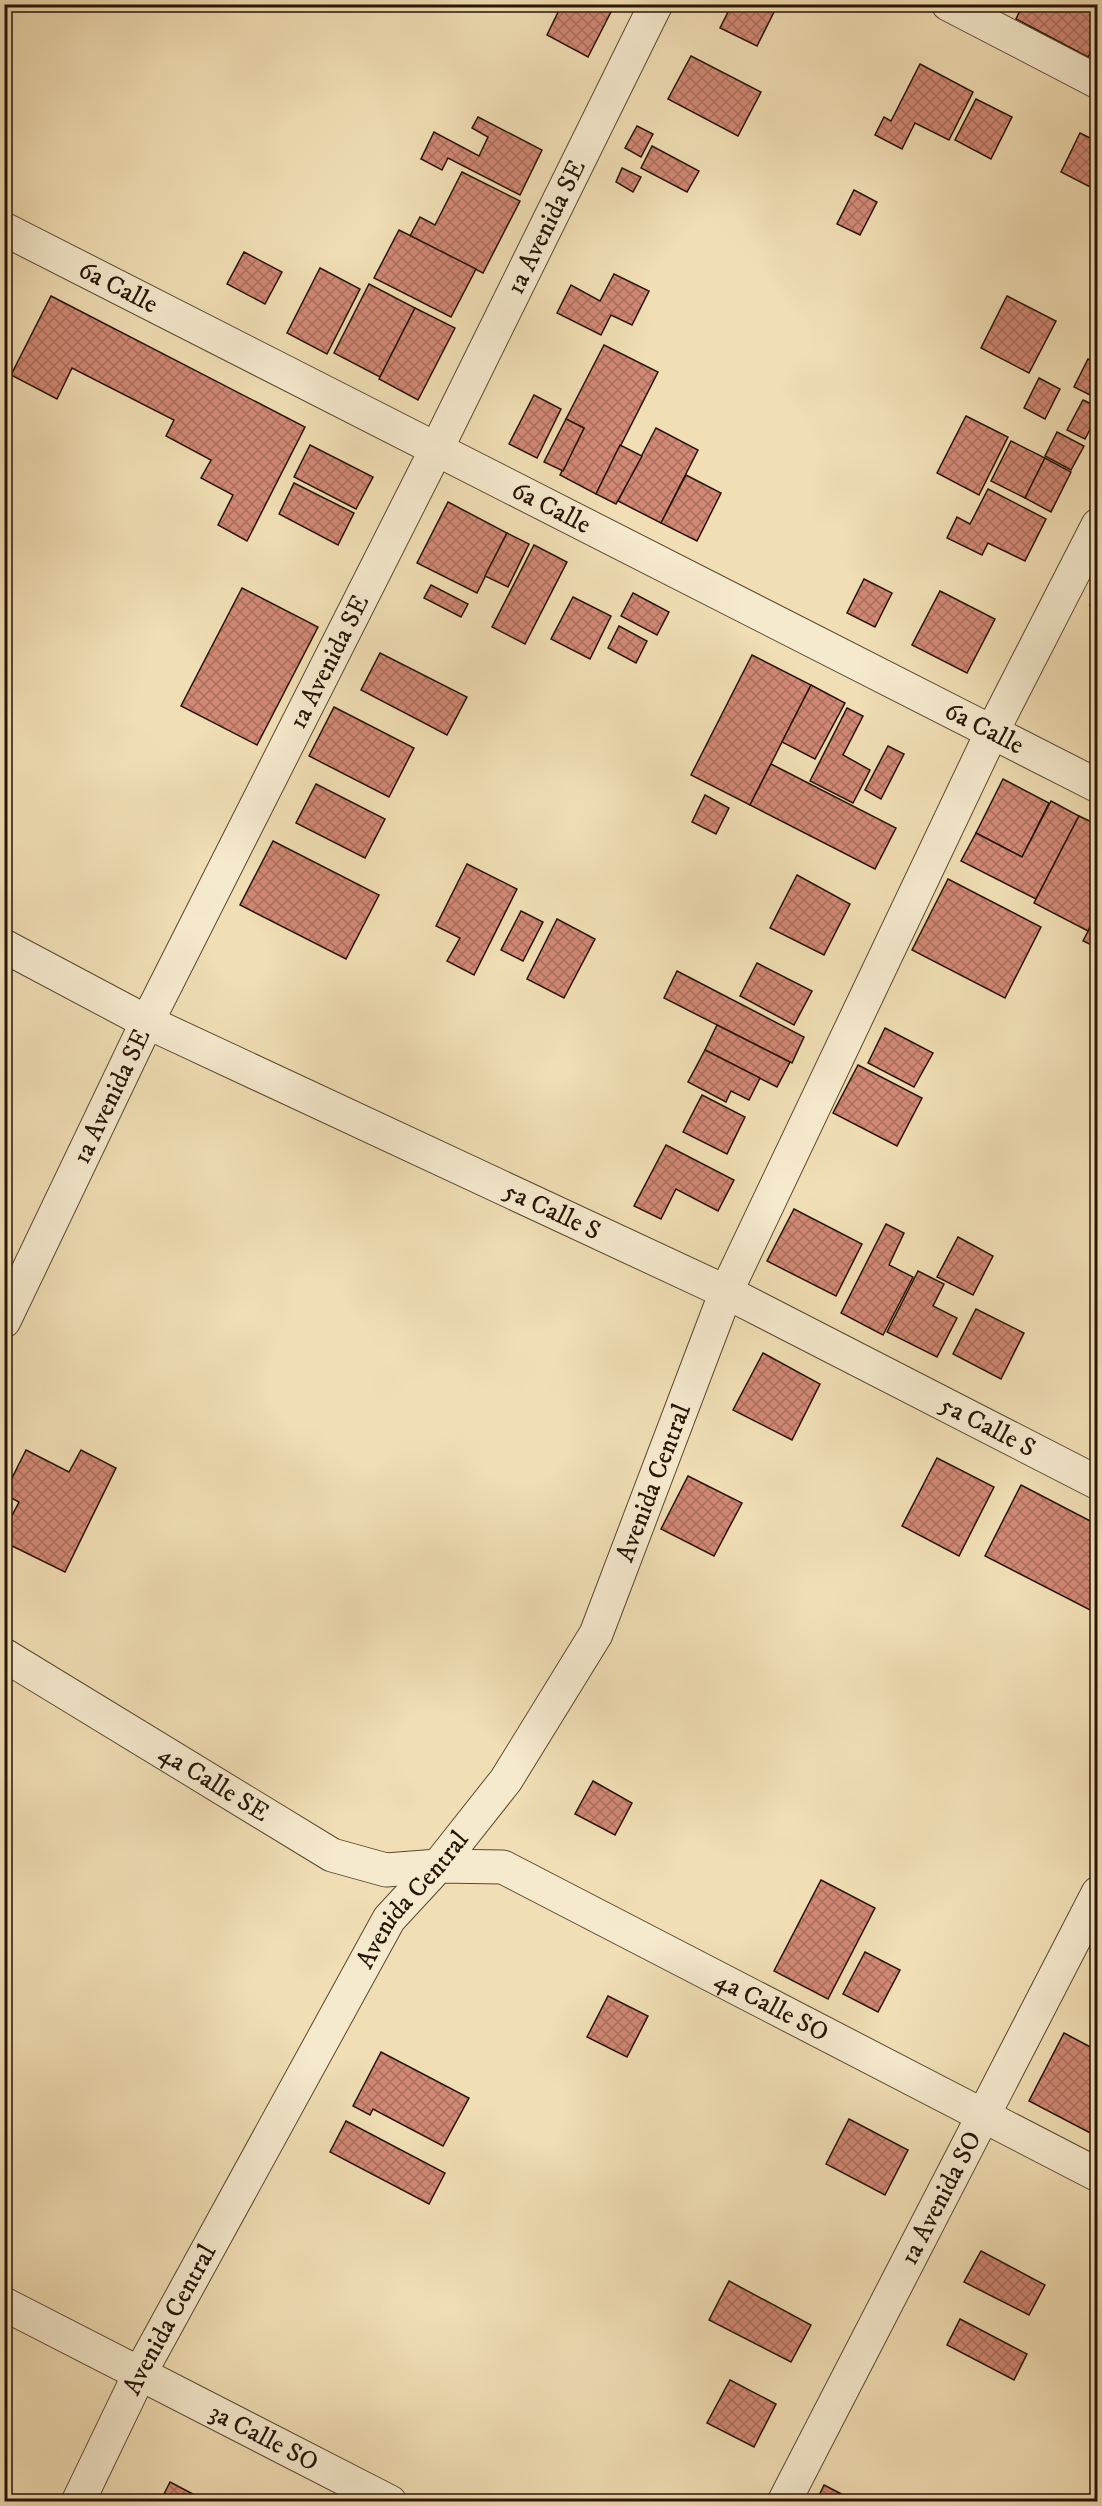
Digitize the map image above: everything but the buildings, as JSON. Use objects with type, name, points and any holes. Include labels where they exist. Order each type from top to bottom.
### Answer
[{"type":"street","name":"1a Avenida SE","points":[[4,1321],[147,1022],[436,450],[656,4]]},
{"type":"street","points":[[948,4],[1098,82]]},
{"type":"street","name":"6a Calle","points":[[4,229],[1098,786]]},
{"type":"street","name":"Avenida Central","points":[[78,2502],[140,2373],[389,1919],[438,1866],[506,1780],[596,1634],[726,1292],[992,732],[1098,525]]},
{"type":"street","name":"5a Calle S","points":[[4,946],[147,1022],[726,1292],[1098,1483]]},
{"type":"street","name":"4a Calle SE","points":[[4,1655],[332,1855],[386,1870],[438,1866]]},
{"type":"street","name":"4a Calle SO","points":[[438,1866],[503,1867],[1098,2175]]},
{"type":"street","name":"1a Avenida SO","points":[[784,2502],[1098,1893]]},
{"type":"street","name":"3a Calle SO","points":[[4,2304],[390,2502]]}]
